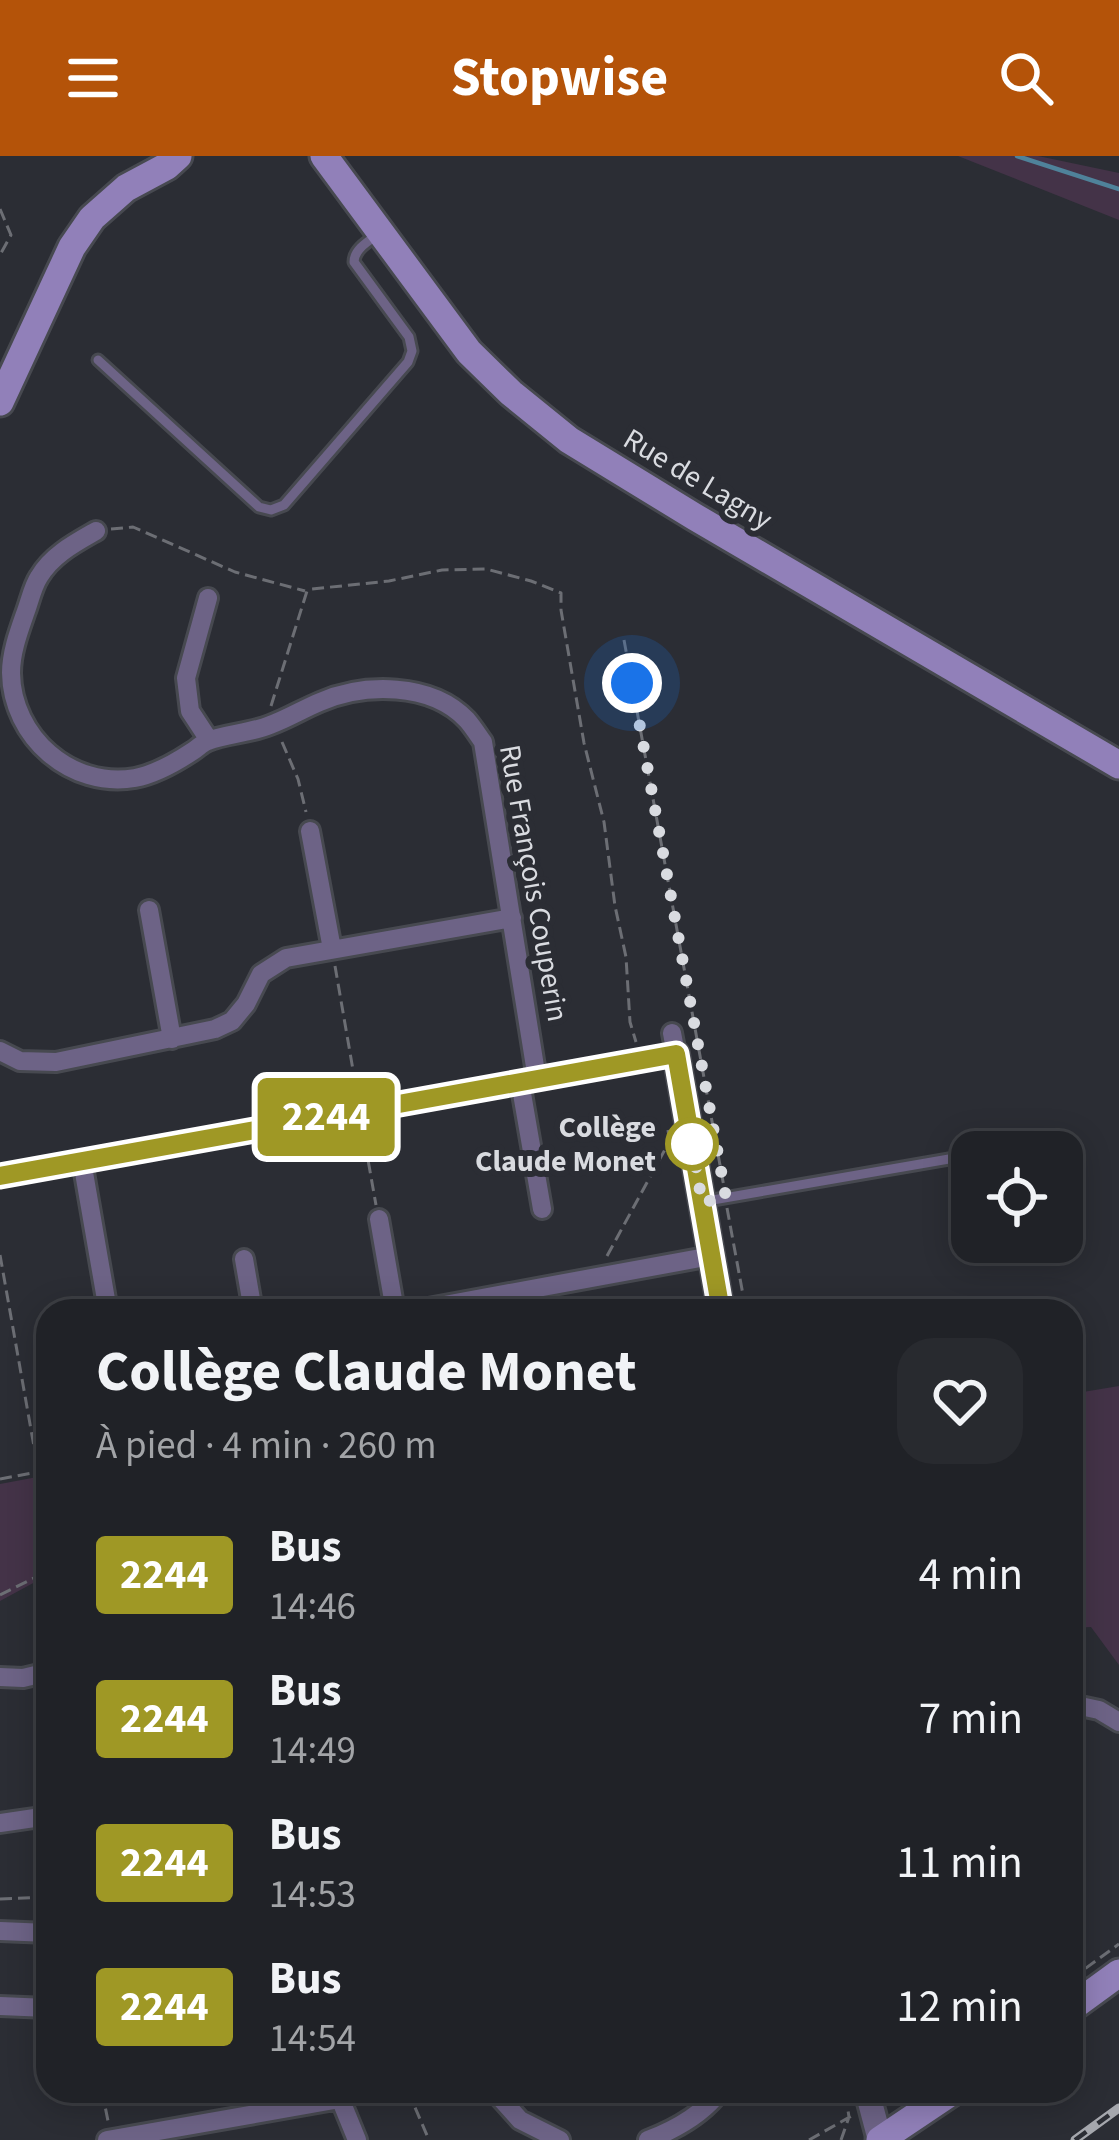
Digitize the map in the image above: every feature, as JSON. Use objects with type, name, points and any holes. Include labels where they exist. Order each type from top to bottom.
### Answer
[{"type":"main road","points":[[0,402],[72,248],[92,218],[126,188],[178,156]]},
{"type":"main road","name":"Rue de Lagny","points":[[324,156],[469,352],[569,440],[1119,765]]},
{"type":"main road","points":[[1083,1999],[1119,1973]]},
{"type":"main road","points":[[880,2140],[935,2103]]},
{"type":"street","points":[[9,715],[15,641],[39,577],[67,547],[96,531]]},
{"type":"street","points":[[208,598],[186,677],[190,711],[208,740]]},
{"type":"street","name":"Rue François Couperin","points":[[9,715],[49,755],[76,771],[107,779],[163,770],[208,740],[260,729],[352,691],[396,690],[442,702],[465,718],[483,742],[512,918],[542,1209]]},
{"type":"street","points":[[310,832],[332,949]]},
{"type":"street","points":[[149,910],[172,1039]]},
{"type":"street","points":[[0,1051],[20,1061],[56,1062],[215,1029],[232,1021],[261,974],[286,958],[512,918]]},
{"type":"street","points":[[0,1176],[641,1060],[674,1043],[714,1200],[711,1256],[719,1299]]},
{"type":"street","points":[[82,1161],[106,1299]]},
{"type":"street","points":[[379,1219],[393,1299]]},
{"type":"street","points":[[479,1299],[711,1256]]},
{"type":"street","points":[[244,1259],[251,1299]]},
{"type":"street","points":[[0,1678],[36,1675]]},
{"type":"street","points":[[1083,1707],[1119,1723]]},
{"type":"street","points":[[0,1823],[36,1818]]},
{"type":"street","points":[[0,1931],[36,1932]]},
{"type":"street","points":[[0,2006],[36,2008]]},
{"type":"street","points":[[109,2140],[298,2103]]},
{"type":"street","points":[[342,2103],[358,2140]]},
{"type":"street","points":[[505,2103],[520,2120],[560,2140]]},
{"type":"street","points":[[648,2140],[670,2131],[709,2103]]},
{"type":"street","points":[[862,2104],[880,2140]]},
{"type":"lane","points":[[98,360],[259,508],[284,505],[408,362],[412,351],[410,337],[354,262],[359,248],[381,232]]},
{"type":"lane","points":[[714,1200],[951,1160]]},
{"type":"path","points":[[0,209],[10,235],[0,256]]},
{"type":"path","points":[[96,531],[133,527],[235,572],[307,591],[442,570],[485,569],[561,592],[584,743],[604,823],[626,957],[630,1022],[641,1060]]},
{"type":"path","points":[[302,604],[307,591]]},
{"type":"path","points":[[624,640],[714,1200],[743,1299]]},
{"type":"path","points":[[332,949],[379,1219]]},
{"type":"path","points":[[585,1299],[669,1142]]},
{"type":"path","points":[[0,1255],[36,1455]]},
{"type":"path","points":[[0,1479],[36,1473]]},
{"type":"path","points":[[0,1595],[36,1577]]},
{"type":"path","points":[[0,1900],[36,1898]]},
{"type":"path","points":[[1083,1970],[1119,1944]]},
{"type":"path","points":[[104,2103],[109,2140]]},
{"type":"path","points":[[413,2103],[429,2140]]},
{"type":"path","points":[[809,2140],[862,2104]]},
{"type":"path","points":[[841,2140],[862,2104]]},
{"type":"shaded area","points":[[958,156],[1038,156],[1119,173],[1119,220]]},
{"type":"shaded area","points":[[1119,1386],[1119,1665],[1091,1627],[1083,1627],[1083,1392]]},
{"type":"shaded area","points":[[36,1477],[36,1582],[0,1601],[0,1484]]},
{"type":"waterway","points":[[1017,156],[1119,189]]},
{"type":"railway","points":[[1075,2140],[1119,2108]]},
{"type":"bus line","name":"2244","points":[[0,1176],[676,1054],[719,1299]]},
{"type":"place","name":"Collège Claude Monet","points":[[692,1144]]},
{"type":"route","points":[[632,683],[726,1198],[702,1202],[692,1144]]}]
